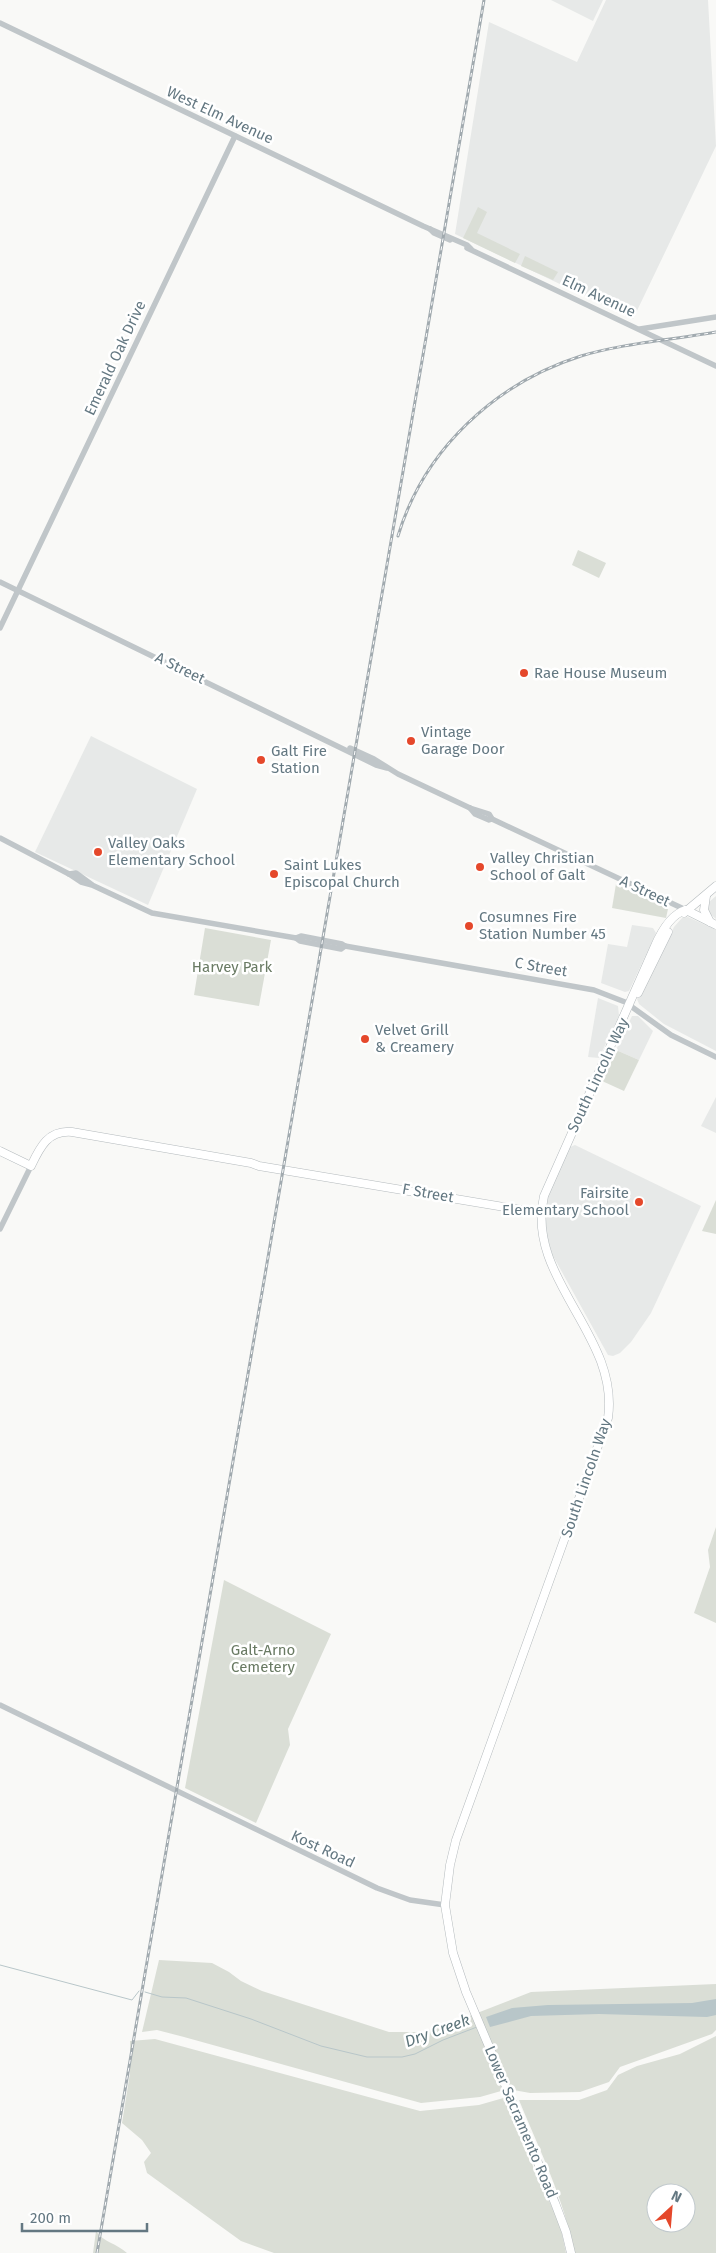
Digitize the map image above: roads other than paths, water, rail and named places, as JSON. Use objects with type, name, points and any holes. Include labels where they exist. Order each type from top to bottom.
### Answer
[{"type":"main road","name":"South Lincoln Way","points":[[466,1992],[453,1953],[445,1905],[450,1865],[456,1840],[604,1433],[610,1408],[609,1387],[605,1367],[546,1254],[541,1234],[540,1213],[547,1187],[630,1005],[647,978],[669,930],[686,910],[706,896],[716,886]]},
{"type":"main road","points":[[706,896],[704,910],[713,924]]},
{"type":"main road","name":"A Street","points":[[686,910],[713,924]]},
{"type":"main road","name":"F Street","points":[[31,1166],[41,1146],[54,1135],[72,1132],[251,1163],[260,1162],[315,1174],[540,1213]]},
{"type":"main road","points":[[0,1151],[31,1166]]},
{"type":"main road","name":"Lower Sacramento Road","points":[[466,1992],[563,2222],[571,2253]]},
{"type":"street","name":"West Elm Avenue","points":[[0,23],[430,229],[434,233],[444,235]]},
{"type":"street","name":"Emerald Oak Drive","points":[[0,628],[235,136]]},
{"type":"street","name":"Elm Avenue","points":[[444,235],[716,366]]},
{"type":"street","points":[[640,329],[716,316]]},
{"type":"street","name":"A Street","points":[[0,582],[341,747],[346,746],[470,808],[489,814],[492,819],[686,910]]},
{"type":"street","name":"C Street","points":[[0,838],[69,874],[76,873],[92,885],[152,913],[296,938],[301,936],[345,946],[606,993],[630,1005],[671,1035],[716,1057]]},
{"type":"street","points":[[0,1229],[31,1166]]},
{"type":"street","name":"Kost Road","points":[[0,1705],[195,1799],[257,1832],[389,1894],[410,1900],[445,1905]]},
{"type":"waterway","name":"Dry Creek","points":[[0,1965],[132,2000],[139,1991]]},
{"type":"waterway","name":"Dry Creek","points":[[145,1992],[162,1997],[186,1998],[251,2019],[321,2046],[367,2057],[402,2057],[415,2054],[443,2040],[477,2027]]},
{"type":"railway","points":[[97,2253],[484,0]]},
{"type":"railway","points":[[398,536],[410,504],[426,475],[445,448],[467,424],[520,383],[550,368],[581,356],[631,345],[716,332]]},
{"type":"place","name":"Rae House Museum","points":[[524,673]]},
{"type":"place","name":"Vintage Garage Door","points":[[411,741]]},
{"type":"place","name":"Galt Fire Station","points":[[261,760]]},
{"type":"place","name":"Valley Oaks Elementary School","points":[[98,852]]},
{"type":"place","name":"Valley Christian School of Galt","points":[[480,867]]},
{"type":"place","name":"Saint Lukes Episcopal Church","points":[[274,874]]},
{"type":"place","name":"Cosumnes Fire Station Number 45","points":[[469,926]]},
{"type":"place","name":"Velvet Grill & Creamery","points":[[365,1039]]},
{"type":"place","name":"Fairsite Elementary School","points":[[639,1202]]},
{"type":"park label","name":"Harvey Park","points":[[232,967]]},
{"type":"park label","name":"Galt-Arno Cemetery","points":[[263,1658]]}]
